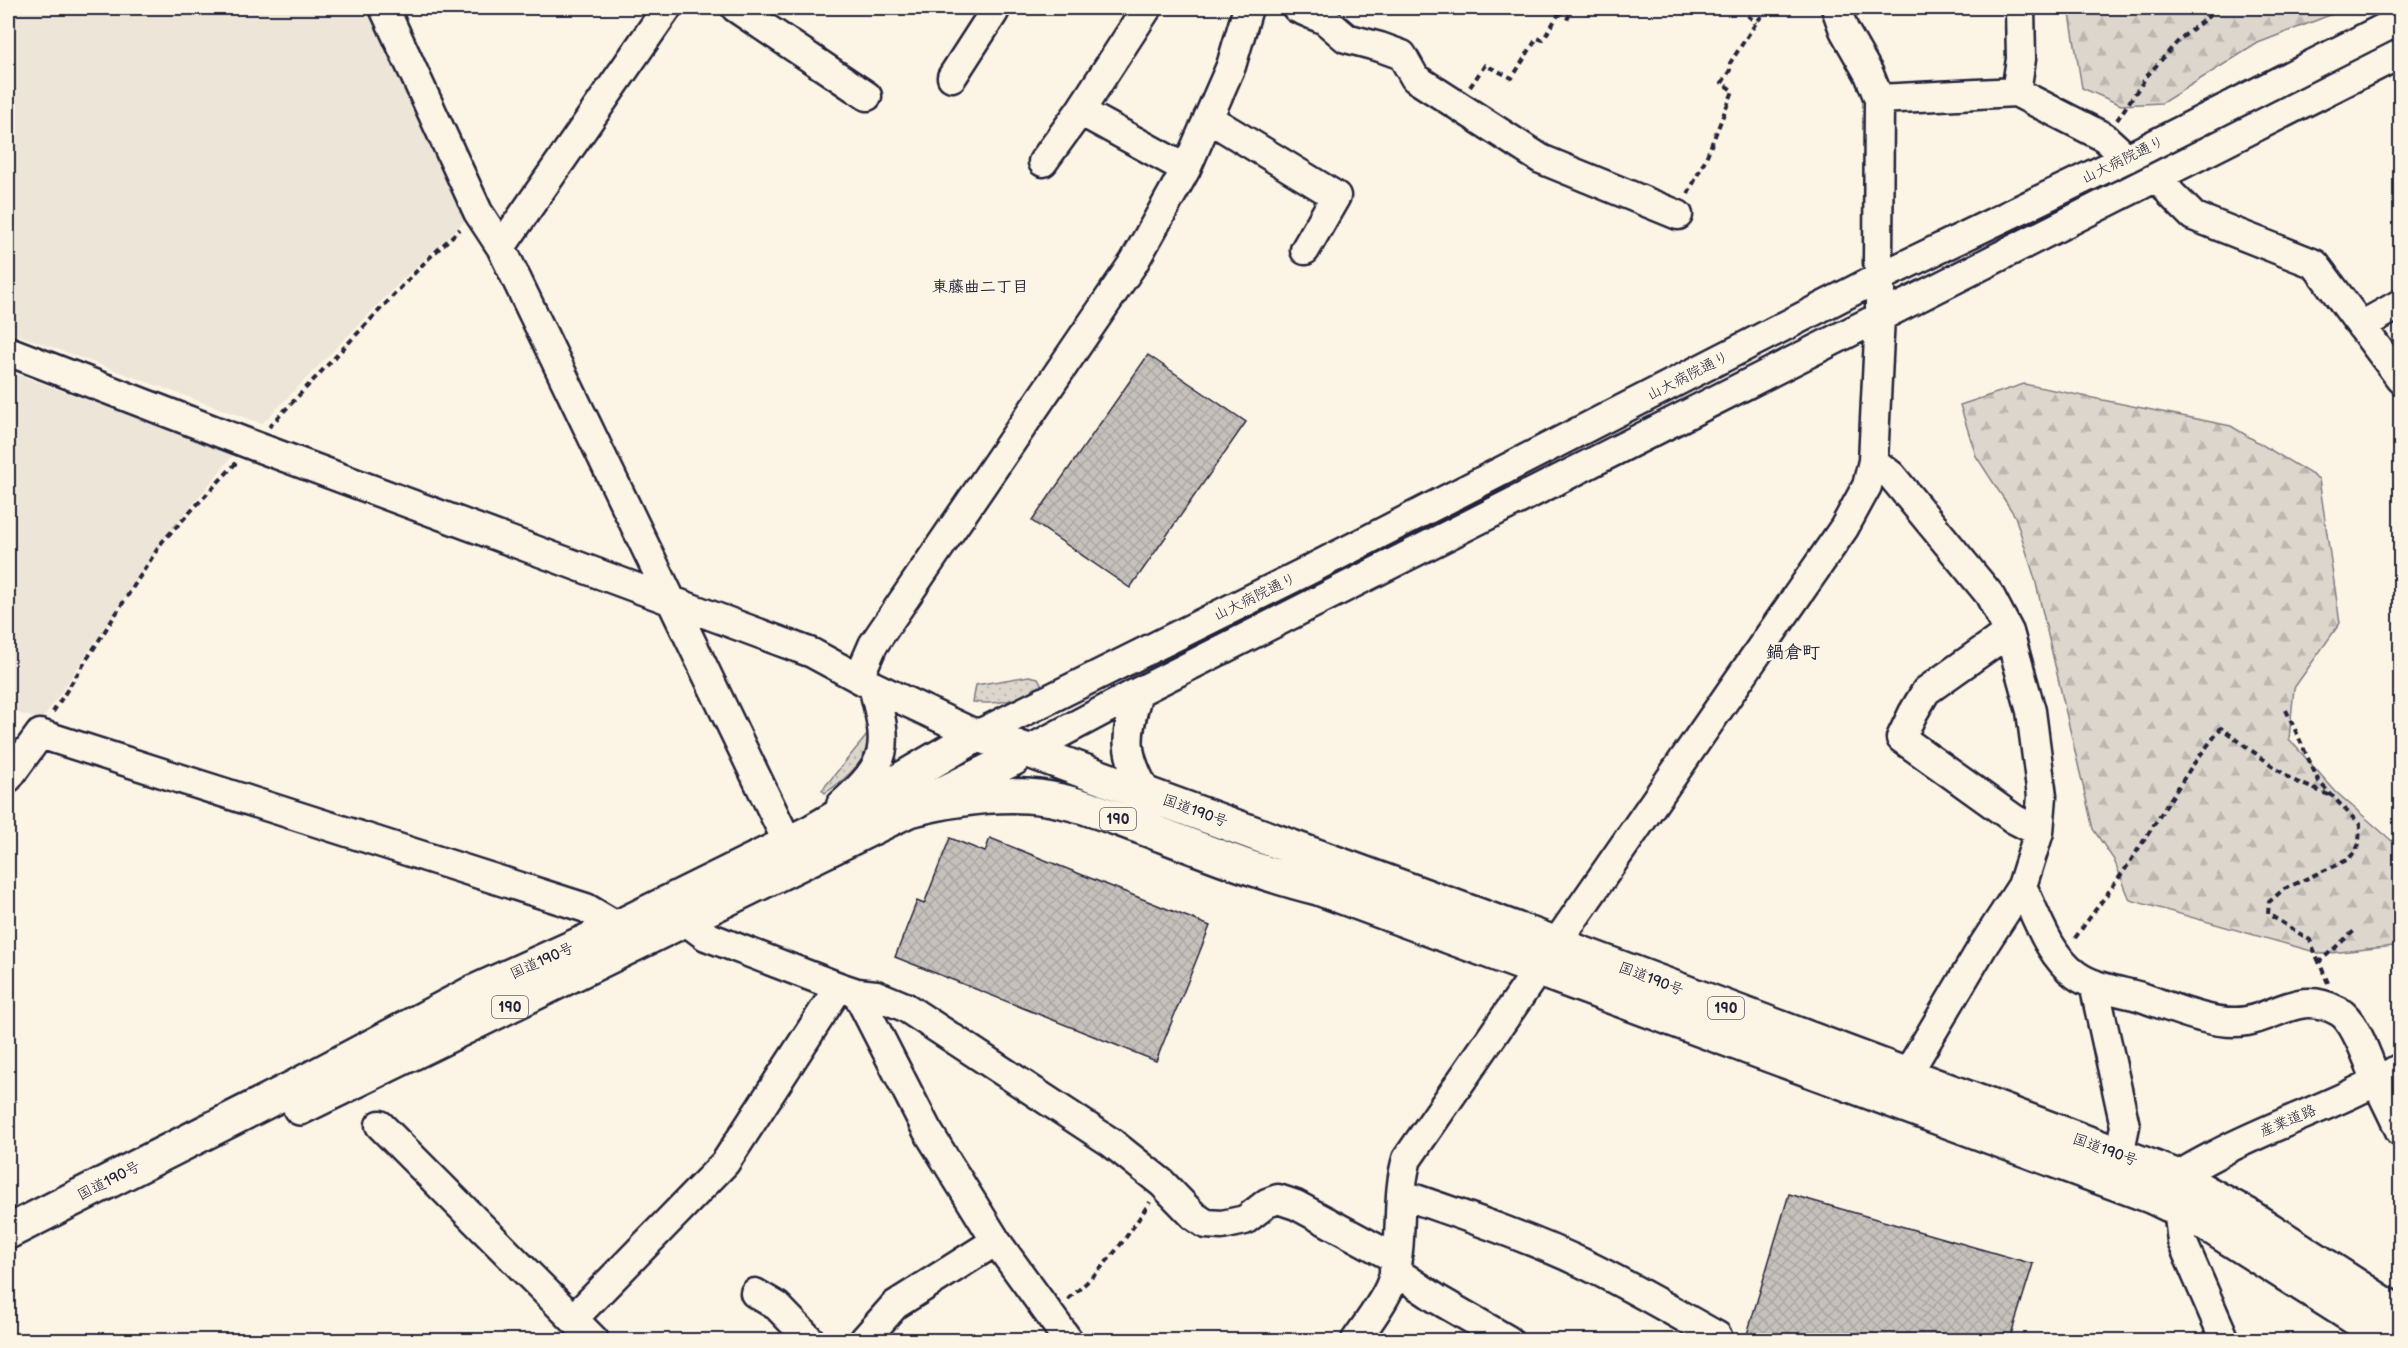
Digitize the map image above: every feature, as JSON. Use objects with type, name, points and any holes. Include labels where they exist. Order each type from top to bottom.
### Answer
[{"type":"highway","name":"国道190号","points":[[8,1232],[293,1088],[474,992],[618,927],[801,837],[977,735],[1021,755],[1147,794],[1548,956],[2169,1194],[2247,1215],[2400,1314]]},
{"type":"highway","name":"国道190号","points":[[8,1256],[310,1103],[686,921],[1021,755]]},
{"type":"highway","name":"国道190号","points":[[1021,755],[1035,771],[1283,866],[1318,888]]},
{"type":"highway","name":"国道190号","points":[[910,810],[933,804],[982,797],[1028,796],[1057,800],[1091,809],[1278,878],[1548,956],[1906,1076],[2119,1155],[2197,1218],[2390,1341]]},
{"type":"street","points":[[384,8],[478,212],[501,247],[670,601],[801,837],[867,782],[877,766],[883,748],[883,723],[866,682],[873,645],[1134,262],[1186,169],[1231,66],[1250,9]]},
{"type":"street","points":[[501,247],[667,8]]},
{"type":"street","points":[[736,8],[867,96]]},
{"type":"street","points":[[952,77],[994,12],[988,8]]},
{"type":"street","points":[[1044,162],[1147,8]]},
{"type":"street","points":[[1297,8],[1325,20],[1346,38],[1380,46],[1402,55],[1415,78],[1541,159],[1678,215]]},
{"type":"street","points":[[1356,1341],[1390,1285],[1395,1265],[1402,1176],[1407,1159],[1844,528],[1867,486],[1873,461],[1880,316],[1879,99],[1869,74],[1844,30],[1836,8]]},
{"type":"street","points":[[2016,92],[2020,59],[2020,8]]},
{"type":"street","name":"山大病院通り","points":[[977,735],[1297,576],[1880,277],[2127,158],[2400,20]]},
{"type":"street","name":"山大病院通り","points":[[1021,755],[1138,692],[2400,54]]},
{"type":"street","points":[[1879,99],[2016,92],[2104,137],[2127,158]]},
{"type":"street","points":[[1080,111],[1186,169]]},
{"type":"street","points":[[1208,118],[1336,196],[1304,250]]},
{"type":"street","points":[[2159,177],[2193,216],[2315,264],[2400,378]]},
{"type":"street","points":[[2361,326],[2400,304]]},
{"type":"street","points":[[8,351],[252,445],[812,653],[866,682],[977,735]]},
{"type":"street","points":[[1873,461],[1891,475],[1989,594],[2009,632],[2031,711],[2042,796],[2039,832],[2022,886],[1983,946],[1906,1076]]},
{"type":"street","points":[[2009,632],[1926,691],[1901,738],[2014,819],[2039,832]]},
{"type":"street","points":[[1138,692],[1128,724],[1128,750],[1134,772],[1147,794]]},
{"type":"street","points":[[8,778],[40,734],[586,908],[618,927]]},
{"type":"street","points":[[2022,886],[2049,942],[2060,958],[2076,975],[2094,984],[2196,1015],[2221,1020],[2246,1021],[2292,1004],[2311,1002],[2340,1011],[2389,1075],[2400,1131]]},
{"type":"street","points":[[686,921],[706,936],[848,990],[876,995],[904,1007],[1112,1143],[1162,1183],[1206,1224],[1222,1225],[1245,1220],[1268,1203],[1278,1199],[1296,1205],[1395,1265],[1437,1299],[1508,1341]]},
{"type":"street","points":[[2094,984],[2125,1126],[2119,1155]]},
{"type":"street","points":[[848,990],[927,1130],[996,1241],[1068,1341]]},
{"type":"street","points":[[574,1318],[725,1163],[848,990]]},
{"type":"street","name":"産業道路","points":[[2169,1194],[2251,1137],[2389,1075]]},
{"type":"street","points":[[380,1125],[574,1318],[594,1341]]},
{"type":"street","points":[[1401,1194],[1492,1225],[1580,1262],[1717,1336],[1714,1341]]},
{"type":"street","points":[[2169,1194],[2182,1241],[2225,1341]]},
{"type":"street","points":[[864,1341],[895,1305],[996,1241]]},
{"type":"street","points":[[755,1293],[777,1306],[810,1341]]},
{"type":"path","points":[[1547,8],[1568,18],[1572,8]]},
{"type":"path","points":[[1740,8],[1756,23]]},
{"type":"path","points":[[1678,215],[1706,158],[1733,92],[1722,83],[1730,70],[1730,63],[1768,8]]},
{"type":"path","points":[[2104,137],[2147,76],[2180,39],[2219,8]]},
{"type":"path","points":[[1458,105],[1485,64],[1512,78],[1537,38],[1543,40],[1558,15]]},
{"type":"path","points":[[40,734],[162,542],[426,261],[478,212]]},
{"type":"path","points":[[2286,710],[2319,782],[2360,825],[2361,835],[2355,852],[2347,860],[2284,889],[2269,902],[2268,914],[2310,940],[2340,1011]]},
{"type":"path","points":[[2060,958],[2127,867],[2192,766],[2221,728],[2292,780],[2330,795]]},
{"type":"path","points":[[2319,962],[2354,931]]},
{"type":"path","points":[[1050,1315],[1106,1264],[1122,1246],[1162,1183]]},
{"type":"shaded area","points":[[8,8],[371,8],[469,217],[400,282],[262,424],[8,331]]},
{"type":"shaded area","points":[[8,371],[234,454],[166,537],[42,720],[8,710]]},
{"type":"green space","points":[[2069,8],[2348,8],[2258,43],[2162,103],[2121,105],[2082,88]]},
{"type":"green space","points":[[2024,384],[2231,426],[2319,479],[2340,623],[2294,688],[2289,739],[2336,792],[2400,848],[2400,933],[2394,946],[2322,954],[2130,900],[2114,860],[2093,829],[2035,579],[2015,516],[1976,456],[1960,405]]},
{"type":"green space","points":[[1029,676],[1038,678],[1043,687],[1009,700],[992,703],[973,702],[976,685]]},
{"type":"green space","points":[[868,734],[871,746],[856,767],[825,793],[822,790]]},
{"type":"building","points":[[1148,355],[1246,422],[1130,588],[1032,521]]},
{"type":"building","points":[[950,838],[985,852],[990,838],[1210,926],[1156,1061],[895,957],[917,901],[924,904]]},
{"type":"building","points":[[1789,1194],[2033,1264],[2009,1341],[1745,1341]]},
{"type":"district","name":"東藤曲二丁目","points":[[980,287]]},
{"type":"district","name":"鍋倉町","points":[[1793,652]]}]
